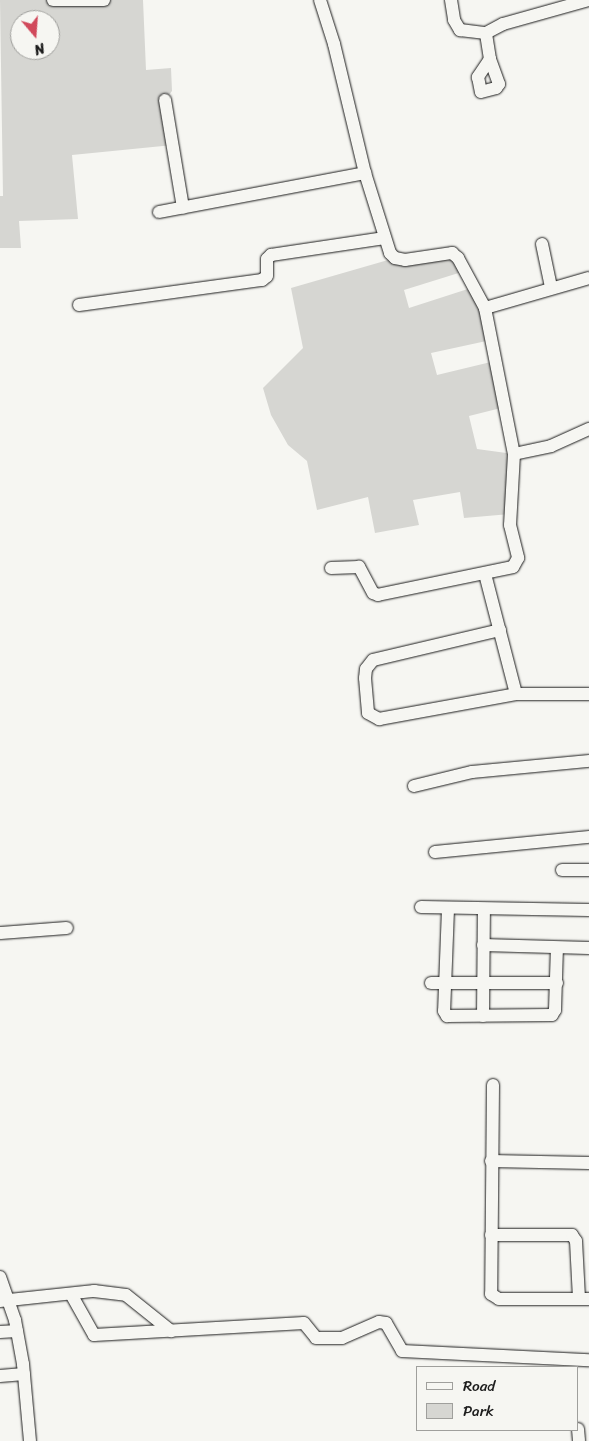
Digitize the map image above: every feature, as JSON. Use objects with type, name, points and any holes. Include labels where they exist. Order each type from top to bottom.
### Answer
[{"type":"street","points":[[53,0],[104,0]]},
{"type":"street","points":[[320,0],[334,44],[365,173],[385,238],[395,258],[452,253],[458,258],[485,308],[514,454],[510,524],[517,564],[485,574],[378,595],[373,593],[359,567],[331,568]]},
{"type":"street","points":[[451,0],[454,20],[460,30],[486,33],[503,24],[589,0]]},
{"type":"street","points":[[486,33],[490,59]]},
{"type":"street","points":[[165,100],[183,207]]},
{"type":"street","points":[[159,212],[365,173]]},
{"type":"street","points":[[79,305],[262,280],[267,276],[267,259],[271,255],[385,238]]},
{"type":"street","points":[[542,244],[551,287]]},
{"type":"street","points":[[485,308],[551,287],[589,278]]},
{"type":"street","points":[[514,454],[551,446],[589,429]]},
{"type":"street","points":[[485,574],[516,694]]},
{"type":"street","points":[[500,630],[373,660],[366,668],[364,678],[368,713],[379,719],[516,694],[589,694]]},
{"type":"street","points":[[414,786],[472,772],[589,762]]},
{"type":"street","points":[[434,852],[589,837]]},
{"type":"street","points":[[562,870],[589,870]]},
{"type":"street","points":[[421,907],[484,910],[589,910]]},
{"type":"street","points":[[448,909],[444,1014],[484,1016],[552,1015],[557,982],[557,948]]},
{"type":"street","points":[[484,910],[484,1016]]},
{"type":"street","points":[[0,933],[67,928]]},
{"type":"street","points":[[483,945],[589,948]]},
{"type":"street","points":[[431,983],[557,982]]},
{"type":"street","points":[[491,1235],[572,1235],[576,1241],[584,1299],[494,1298],[490,1287],[493,1086]]},
{"type":"street","points":[[491,1161],[589,1163]]},
{"type":"street","points":[[0,1277],[4,1301],[17,1331],[24,1374],[30,1441]]},
{"type":"street","points":[[4,1301],[94,1291],[126,1295],[171,1331]]},
{"type":"street","points":[[71,1294],[94,1335],[304,1323],[316,1338],[342,1338],[379,1322],[386,1323],[402,1351],[589,1360]]},
{"type":"street","points":[[0,1332],[17,1331]]},
{"type":"street","points":[[0,1376],[24,1374]]},
{"type":"green space","points":[[0,0],[143,0],[146,70],[171,68],[172,91],[165,100],[173,145],[72,155],[78,219],[19,221],[21,248],[0,248],[0,196],[3,196]]},
{"type":"green space","points":[[444,253],[465,271],[404,290],[409,308],[474,287],[491,340],[431,353],[437,375],[495,361],[505,407],[469,416],[477,449],[514,454],[510,514],[464,518],[460,492],[413,500],[419,525],[375,533],[368,497],[317,510],[307,461],[288,445],[271,415],[263,388],[303,348],[291,288],[395,258]]}]
